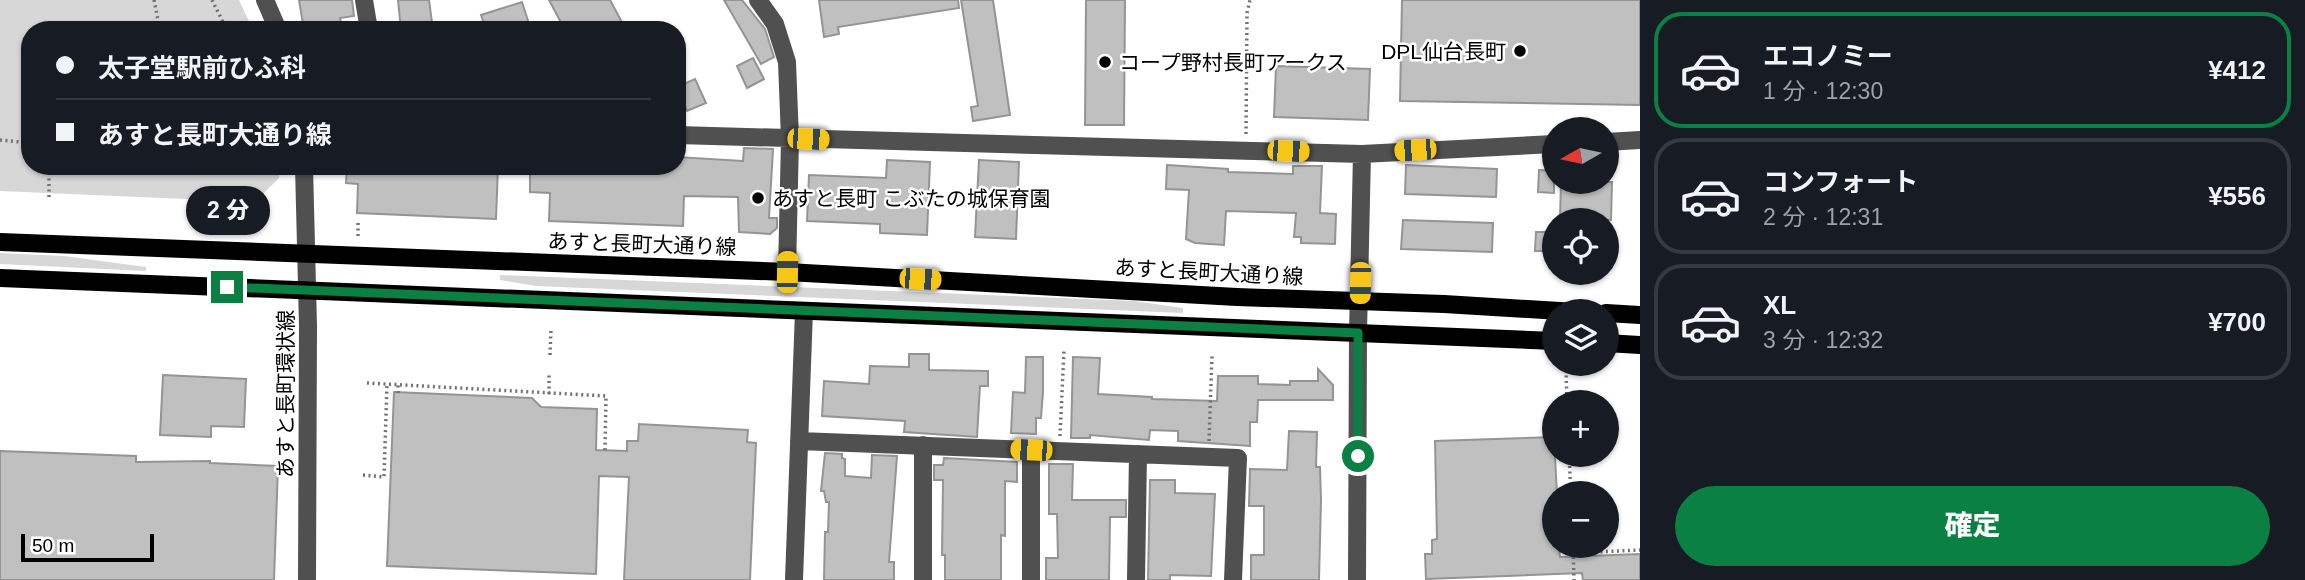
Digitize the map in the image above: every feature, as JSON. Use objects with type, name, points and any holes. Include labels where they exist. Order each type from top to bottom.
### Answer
[{"type":"main road","name":"あすと長町大通り線","points":[[0,242],[787,272],[1237,298],[1542,310]]},
{"type":"main road","points":[[0,278],[1542,341]]},
{"type":"main road","points":[[1619,314],[1640,315]]},
{"type":"main road","points":[[1619,344],[1640,345]]},
{"type":"street","points":[[265,0],[274,21]]},
{"type":"street","points":[[365,0],[368,21]]},
{"type":"street","points":[[758,0],[775,24],[787,62],[790,139],[787,272]]},
{"type":"street","points":[[686,135],[1362,154],[1542,145]]},
{"type":"street","points":[[1619,141],[1640,140]]},
{"type":"street","points":[[1357,580],[1362,154]]},
{"type":"street","name":"あすと長町環状線","points":[[303,175],[308,289],[307,580]]},
{"type":"street","points":[[793,580],[804,311]]},
{"type":"street","points":[[799,441],[1238,458],[1233,580]]},
{"type":"street","points":[[923,444],[923,580]]},
{"type":"street","points":[[1031,450],[1031,580]]},
{"type":"street","points":[[1136,580],[1138,454]]},
{"type":"path","points":[[155,0],[158,21]]},
{"type":"path","points":[[212,0],[223,21]]},
{"type":"path","points":[[1246,141],[1247,13],[1250,0]]},
{"type":"path","points":[[0,140],[21,143]]},
{"type":"path","points":[[49,175],[49,197]]},
{"type":"path","points":[[358,223],[358,240]]},
{"type":"path","points":[[550,355],[551,329]]},
{"type":"path","points":[[1059,451],[1063,350]]},
{"type":"path","points":[[1209,457],[1212,356]]},
{"type":"path","points":[[549,374],[549,394]]},
{"type":"path","points":[[367,383],[532,395],[606,396],[606,450]]},
{"type":"path","points":[[363,475],[384,477],[387,384]]},
{"type":"path","points":[[398,384],[398,393]]},
{"type":"path","points":[[1619,551],[1640,550]]},
{"type":"path","points":[[1573,558],[1574,580]]},
{"type":"shaded area","points":[[0,0],[239,0],[249,21],[21,21],[21,175],[279,175],[255,202],[0,191]]},
{"type":"shaded area","points":[[0,253],[64,256],[146,267],[146,271],[0,264]]},
{"type":"shaded area","points":[[500,275],[1134,301],[1183,308],[1183,313],[536,286],[500,280]]},
{"type":"building","points":[[299,0],[352,0],[354,16],[340,18],[341,21],[302,21]]},
{"type":"building","points":[[398,0],[429,0],[432,21],[400,21]]},
{"type":"building","points":[[549,0],[610,0],[621,21],[560,21]]},
{"type":"building","points":[[724,0],[742,0],[765,29],[774,57],[761,64]]},
{"type":"building","points":[[819,0],[958,0],[959,8],[838,27],[839,34],[824,37]]},
{"type":"building","points":[[961,0],[993,0],[1010,115],[973,121],[971,107],[978,106]]},
{"type":"building","name":"コープ野村長町アークス","points":[[1086,0],[1125,0],[1124,125],[1085,125]]},
{"type":"building","name":"DPL仙台長町","points":[[1402,0],[1640,0],[1640,105],[1400,101]]},
{"type":"building","points":[[522,2],[528,21],[483,21],[481,15]]},
{"type":"building","points":[[753,58],[764,79],[747,88],[737,66]]},
{"type":"building","points":[[1276,66],[1370,69],[1368,120],[1274,117]]},
{"type":"building","points":[[695,79],[706,103],[687,111],[686,83]]},
{"type":"building","points":[[744,148],[773,149],[769,218],[777,218],[777,228],[770,234],[739,232],[738,197],[684,196],[683,226],[549,221],[550,193],[530,192],[530,175],[686,175],[686,158],[743,161]]},
{"type":"building","points":[[887,160],[930,162],[927,235],[880,233],[880,224],[807,221],[809,175],[886,178]]},
{"type":"building","points":[[979,160],[1019,162],[1016,239],[975,237]]},
{"type":"building","points":[[1167,165],[1228,169],[1228,172],[1293,174],[1293,166],[1322,166],[1320,213],[1336,214],[1335,244],[1301,243],[1301,237],[1294,237],[1296,213],[1226,211],[1224,245],[1195,243],[1186,239],[1189,190],[1166,189]]},
{"type":"building","points":[[1406,165],[1497,169],[1496,197],[1405,194]]},
{"type":"building","points":[[1539,170],[1542,170],[1542,192],[1538,192]]},
{"type":"building","points":[[346,175],[498,175],[496,219],[357,213],[358,184],[346,183]]},
{"type":"building","points":[[1561,194],[1612,194],[1611,208],[1560,208]]},
{"type":"building","points":[[1403,220],[1493,223],[1492,252],[1401,249]]},
{"type":"building","points":[[1536,232],[1542,232],[1542,251],[1535,251]]},
{"type":"building","points":[[909,354],[929,354],[929,370],[988,371],[988,386],[980,386],[977,437],[904,432],[905,421],[822,416],[824,381],[869,384],[870,366],[909,367]]},
{"type":"building","points":[[1026,357],[1043,357],[1041,418],[1036,418],[1036,434],[1011,433],[1013,392],[1025,393]]},
{"type":"building","points":[[1073,357],[1100,358],[1098,394],[1217,401],[1218,376],[1258,376],[1258,384],[1290,385],[1290,381],[1318,381],[1318,369],[1333,385],[1333,400],[1258,400],[1257,422],[1250,422],[1250,446],[1178,441],[1178,431],[1150,430],[1149,440],[1090,435],[1090,438],[1071,438]]},
{"type":"building","points":[[163,375],[246,379],[244,427],[211,426],[211,437],[160,435]]},
{"type":"building","points":[[394,392],[532,398],[541,407],[597,409],[596,450],[627,451],[627,441],[638,441],[639,424],[748,430],[747,442],[756,443],[750,580],[624,580],[629,477],[599,476],[596,574],[387,566]]},
{"type":"building","points":[[1289,431],[1317,432],[1316,467],[1320,467],[1321,501],[1319,580],[1251,580],[1251,555],[1264,555],[1264,506],[1249,506],[1250,469],[1287,470]]},
{"type":"building","points":[[1542,437],[1542,467],[1556,467],[1556,481],[1542,481],[1542,558],[1619,558],[1619,555],[1640,554],[1640,580],[1583,580],[1582,573],[1426,579],[1425,554],[1432,554],[1432,540],[1437,539],[1435,441]]},
{"type":"building","points":[[0,451],[136,456],[136,462],[210,461],[278,466],[274,580],[0,580]]},
{"type":"building","points":[[825,453],[842,454],[845,459],[845,476],[871,478],[872,455],[897,456],[889,562],[894,562],[894,580],[824,580],[829,502],[826,502],[824,491],[821,491]]},
{"type":"building","points":[[944,458],[1017,462],[1017,482],[1005,481],[1005,536],[1001,535],[1001,580],[945,580],[945,555],[942,555],[943,480],[934,480],[934,465],[943,465]]},
{"type":"building","points":[[1049,464],[1073,464],[1072,500],[1126,500],[1126,517],[1110,517],[1109,580],[1046,580],[1046,558],[1058,558],[1057,514],[1049,514]]},
{"type":"building","points":[[1150,480],[1175,480],[1175,493],[1215,494],[1211,576],[1170,575],[1170,580],[1148,580]]},
{"type":"place","name":"DPL仙台長町","points":[[1520,51]]},
{"type":"place","name":"コープ野村長町アークス","points":[[1105,62]]},
{"type":"place","name":"あすと長町 こぶたの城保育園","points":[[758,198]]},
{"type":"route","points":[[227,287],[1358,333],[1358,456]]}]
